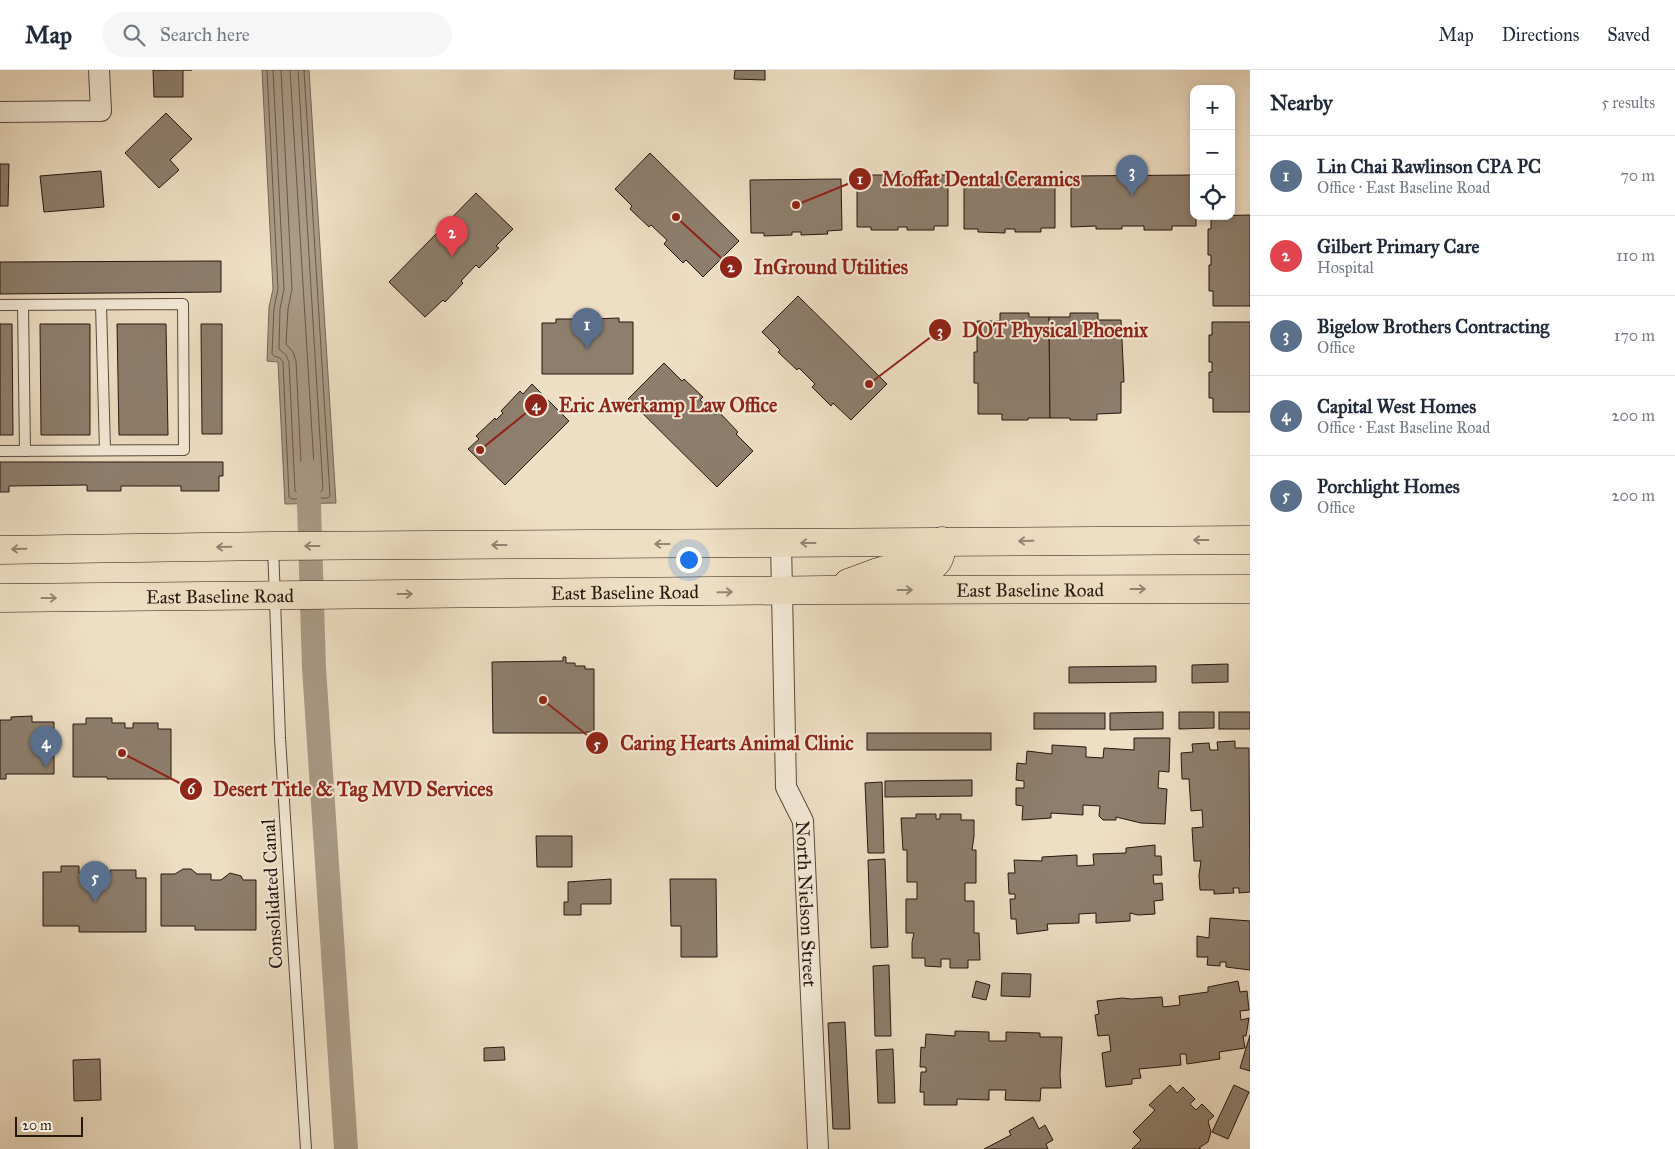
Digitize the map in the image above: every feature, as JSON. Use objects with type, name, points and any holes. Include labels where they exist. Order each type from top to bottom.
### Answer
[{"type":"main road","points":[[0,550],[273,546],[1250,540]]},
{"type":"main road","points":[[827,590],[887,569],[928,568],[936,563],[942,554],[942,541]]},
{"type":"main road","name":"East Baseline Road","points":[[0,598],[827,590],[1250,589]]},
{"type":"street","points":[[0,112],[101,110],[99,70]]},
{"type":"street","name":"North Nielson Street","points":[[780,543],[786,787],[803,821],[818,1149]]},
{"type":"lane","points":[[101,304],[105,450]]},
{"type":"lane","points":[[0,305],[183,304],[184,450],[0,451]]},
{"type":"lane","points":[[23,305],[25,451]]},
{"type":"lane","name":"Consolidated Canal","points":[[273,546],[280,738],[306,1149]]},
{"type":"water","points":[[262,70],[309,70],[336,503],[285,504],[278,362],[267,361],[269,307],[273,289]]},
{"type":"building","points":[[153,70],[183,70],[183,97],[154,97]]},
{"type":"building","points":[[735,70],[765,70],[765,80],[734,79]]},
{"type":"building","points":[[166,113],[192,139],[170,160],[179,170],[159,188],[125,153]]},
{"type":"building","points":[[650,153],[739,241],[703,277],[686,260],[683,263],[664,244],[667,240],[651,225],[649,227],[630,209],[632,206],[615,189]]},
{"type":"building","points":[[0,164],[9,164],[8,206],[0,206]]},
{"type":"building","points":[[101,171],[104,207],[44,212],[40,176]]},
{"type":"building","points":[[857,175],[948,175],[948,226],[934,226],[934,230],[907,230],[907,227],[898,227],[898,230],[871,230],[871,227],[857,227]]},
{"type":"building","points":[[1190,175],[1190,220],[1196,220],[1196,226],[1172,226],[1172,230],[1144,230],[1144,226],[1122,226],[1122,229],[1096,229],[1096,226],[1071,227],[1071,176]]},
{"type":"building","points":[[964,177],[1055,177],[1055,228],[1041,228],[1041,232],[1015,232],[1015,229],[1005,229],[1005,233],[978,232],[978,229],[964,229]]},
{"type":"building","points":[[841,179],[842,230],[827,231],[828,234],[801,235],[801,232],[792,232],[792,235],[764,236],[764,233],[751,233],[750,180]]},
{"type":"building","points":[[476,193],[513,229],[496,246],[499,248],[479,268],[476,265],[461,281],[463,283],[445,302],[443,300],[425,317],[389,282]]},
{"type":"building","points":[[1235,215],[1250,215],[1250,306],[1213,306],[1213,291],[1209,291],[1211,255],[1208,255],[1208,229],[1211,229],[1211,220],[1235,220]]},
{"type":"building","points":[[221,261],[221,292],[0,294],[0,262]]},
{"type":"building","points":[[798,296],[887,384],[851,420],[833,403],[831,406],[812,387],[815,384],[799,368],[797,370],[778,352],[780,350],[762,332]]},
{"type":"building","points":[[1000,313],[1029,313],[1029,317],[1049,317],[1050,418],[1002,420],[1002,414],[978,414],[978,383],[974,383],[977,321],[1000,321]]},
{"type":"building","points":[[1070,313],[1098,313],[1098,320],[1121,320],[1124,382],[1121,382],[1121,413],[1097,414],[1097,420],[1050,418],[1049,317],[1070,317]]},
{"type":"building","points":[[619,318],[619,322],[633,322],[633,374],[542,374],[542,323],[556,323],[556,319],[583,319],[583,322],[592,322],[592,319]]},
{"type":"building","points":[[1212,322],[1250,322],[1250,412],[1213,412],[1213,398],[1209,398],[1209,372],[1212,372],[1212,362],[1209,362],[1209,335],[1212,335]]},
{"type":"building","points":[[0,324],[12,324],[13,435],[0,435]]},
{"type":"building","points":[[40,324],[90,324],[90,435],[41,435]]},
{"type":"building","points":[[117,324],[166,324],[168,435],[119,435]]},
{"type":"building","points":[[201,324],[222,324],[222,434],[202,434]]},
{"type":"building","points":[[664,363],[682,381],[684,379],[703,397],[700,400],[716,415],[719,412],[738,432],[736,434],[753,451],[717,487],[628,399]]},
{"type":"building","points":[[532,384],[569,421],[505,485],[468,449],[479,439],[476,436],[503,413],[501,411],[520,391],[523,394]]},
{"type":"building","points":[[0,462],[223,462],[223,476],[219,476],[219,491],[181,491],[181,486],[121,486],[121,491],[87,491],[87,485],[9,486],[9,492],[0,492]]},
{"type":"building","points":[[563,657],[566,657],[566,663],[575,663],[575,666],[585,666],[585,669],[594,669],[594,732],[493,733],[492,662],[563,661]]},
{"type":"building","points":[[1228,664],[1228,682],[1192,683],[1192,665]]},
{"type":"building","points":[[1156,666],[1156,682],[1069,683],[1069,667]]},
{"type":"building","points":[[1163,712],[1163,729],[1110,730],[1110,713]]},
{"type":"building","points":[[1179,712],[1214,712],[1214,728],[1179,729]]},
{"type":"building","points":[[1219,712],[1250,712],[1250,729],[1219,729]]},
{"type":"building","points":[[1034,713],[1105,713],[1105,729],[1034,729]]},
{"type":"building","points":[[32,716],[32,722],[54,722],[54,774],[6,774],[6,779],[0,779],[0,720],[11,720],[11,717]]},
{"type":"building","points":[[86,718],[112,718],[112,723],[125,723],[125,728],[133,728],[133,723],[158,723],[158,729],[171,729],[171,779],[73,777],[73,724],[86,724]]},
{"type":"building","points":[[867,733],[991,733],[991,750],[867,750]]},
{"type":"building","points":[[1134,738],[1170,738],[1169,772],[1159,771],[1158,788],[1167,789],[1165,824],[1141,823],[1116,817],[1116,820],[1103,820],[1099,816],[1100,806],[1083,805],[1083,815],[1051,813],[1051,818],[1022,820],[1023,806],[1016,805],[1016,788],[1024,788],[1024,781],[1016,780],[1017,763],[1026,764],[1027,751],[1052,754],[1052,745],[1086,747],[1086,757],[1103,758],[1104,748],[1134,750]]},
{"type":"building","points":[[1235,741],[1235,748],[1249,748],[1250,892],[1239,893],[1239,888],[1233,888],[1234,893],[1214,894],[1214,890],[1200,890],[1199,875],[1201,861],[1194,861],[1192,828],[1203,827],[1202,810],[1191,811],[1189,779],[1182,779],[1181,753],[1193,752],[1192,744],[1209,743],[1210,750],[1218,750],[1217,742]]},
{"type":"building","points":[[972,780],[972,796],[885,797],[885,781]]},
{"type":"building","points":[[882,782],[884,853],[868,853],[865,783]]},
{"type":"building","points":[[916,814],[936,814],[936,819],[940,819],[940,814],[961,814],[961,820],[974,820],[972,850],[976,850],[976,883],[965,883],[965,901],[974,901],[974,933],[979,933],[980,960],[968,960],[968,968],[950,968],[950,959],[941,959],[941,967],[925,966],[925,958],[912,958],[914,933],[906,933],[906,899],[917,899],[917,882],[907,882],[907,850],[903,850],[901,818],[916,818]]},
{"type":"building","points":[[536,836],[572,836],[572,867],[537,867]]},
{"type":"building","points":[[1155,845],[1155,856],[1161,856],[1162,875],[1153,875],[1154,884],[1162,883],[1163,900],[1154,901],[1155,914],[1138,915],[1130,913],[1130,921],[1096,923],[1096,913],[1079,914],[1079,923],[1047,924],[1048,930],[1017,934],[1016,919],[1011,919],[1010,899],[1015,899],[1015,894],[1009,894],[1008,873],[1015,873],[1014,860],[1042,861],[1042,857],[1077,855],[1077,866],[1094,865],[1093,854],[1126,853],[1126,848]]},
{"type":"building","points":[[885,859],[888,947],[871,948],[868,860]]},
{"type":"building","points":[[61,866],[79,866],[79,873],[95,873],[95,878],[110,878],[110,870],[136,870],[136,878],[146,878],[146,932],[79,932],[79,926],[43,926],[43,872],[61,872]]},
{"type":"building","points":[[183,869],[191,869],[197,874],[211,874],[211,880],[221,880],[230,873],[241,876],[243,880],[256,880],[256,930],[195,930],[195,926],[161,926],[161,874],[175,874]]},
{"type":"building","points":[[611,879],[611,904],[581,904],[581,915],[564,915],[564,902],[568,902],[568,882]]},
{"type":"building","points":[[670,879],[716,879],[717,957],[681,957],[681,926],[671,926]]},
{"type":"building","points":[[1210,918],[1250,921],[1250,970],[1226,967],[1226,962],[1220,962],[1220,966],[1207,965],[1208,957],[1197,957],[1197,936],[1209,938]]},
{"type":"building","points":[[889,965],[891,1036],[875,1036],[873,966]]},
{"type":"building","points":[[1002,973],[1031,974],[1030,997],[1001,996]]},
{"type":"building","points":[[976,981],[990,985],[986,1000],[972,997]]},
{"type":"building","points":[[1238,981],[1240,992],[1247,991],[1249,1010],[1240,1011],[1241,1020],[1249,1018],[1246,1036],[1243,1036],[1245,1048],[1219,1052],[1220,1059],[1187,1064],[1186,1054],[1180,1054],[1181,1065],[1139,1069],[1141,1078],[1132,1079],[1132,1084],[1106,1087],[1102,1053],[1111,1051],[1109,1035],[1098,1036],[1095,1015],[1099,1014],[1097,1001],[1162,997],[1163,1007],[1180,1005],[1179,996],[1208,992],[1208,987]]},
{"type":"building","points":[[845,1022],[850,1129],[833,1129],[828,1023]]},
{"type":"building","points":[[955,1031],[989,1032],[989,1041],[1006,1041],[1006,1032],[1040,1033],[1040,1037],[1062,1037],[1061,1088],[1041,1088],[1040,1101],[1005,1100],[1006,1090],[989,1090],[989,1100],[957,1099],[957,1105],[924,1105],[924,1092],[920,1092],[921,1072],[926,1072],[926,1067],[920,1067],[921,1047],[925,1048],[926,1034],[955,1036]]},
{"type":"building","points":[[1250,1035],[1250,1071],[1240,1068]]},
{"type":"building","points":[[504,1047],[505,1060],[484,1061],[484,1048]]},
{"type":"building","points":[[893,1049],[895,1103],[878,1103],[876,1050]]},
{"type":"building","points":[[100,1059],[101,1100],[74,1101],[73,1060]]},
{"type":"building","points":[[1170,1085],[1177,1093],[1183,1087],[1195,1099],[1190,1104],[1196,1110],[1202,1104],[1214,1116],[1208,1121],[1211,1132],[1208,1142],[1199,1148],[1201,1149],[1132,1149],[1141,1140],[1133,1132],[1155,1110],[1149,1105]]},
{"type":"building","points":[[1234,1085],[1249,1092],[1228,1139],[1212,1132]]},
{"type":"building","points":[[1033,1117],[1039,1129],[1045,1125],[1053,1140],[1046,1144],[1048,1149],[984,1149],[1011,1135],[1009,1131]]},
{"type":"waterway","points":[[308,471],[314,668],[346,1149]]},
{"type":"place","name":"Bigelow Brothers Contracting","points":[[1132,196]]},
{"type":"place","name":"Moffat Dental Ceramics","points":[[796,205]]},
{"type":"place","name":"InGround Utilities","points":[[676,217]]},
{"type":"place","name":"Gilbert Primary Care","points":[[452,257]]},
{"type":"place","name":"Lin Chai Rawlinson CPA PC","points":[[587,349]]},
{"type":"place","name":"DOT Physical Phoenix","points":[[869,384]]},
{"type":"place","name":"Eric Awerkamp Law Office","points":[[480,450]]},
{"type":"place","name":"Caring Hearts Animal Clinic","points":[[543,700]]},
{"type":"place","name":"Desert Title & Tag MVD Services","points":[[122,753]]},
{"type":"place","name":"Capital West Homes","points":[[46,767]]},
{"type":"place","name":"Porchlight Homes","points":[[95,902]]}]
